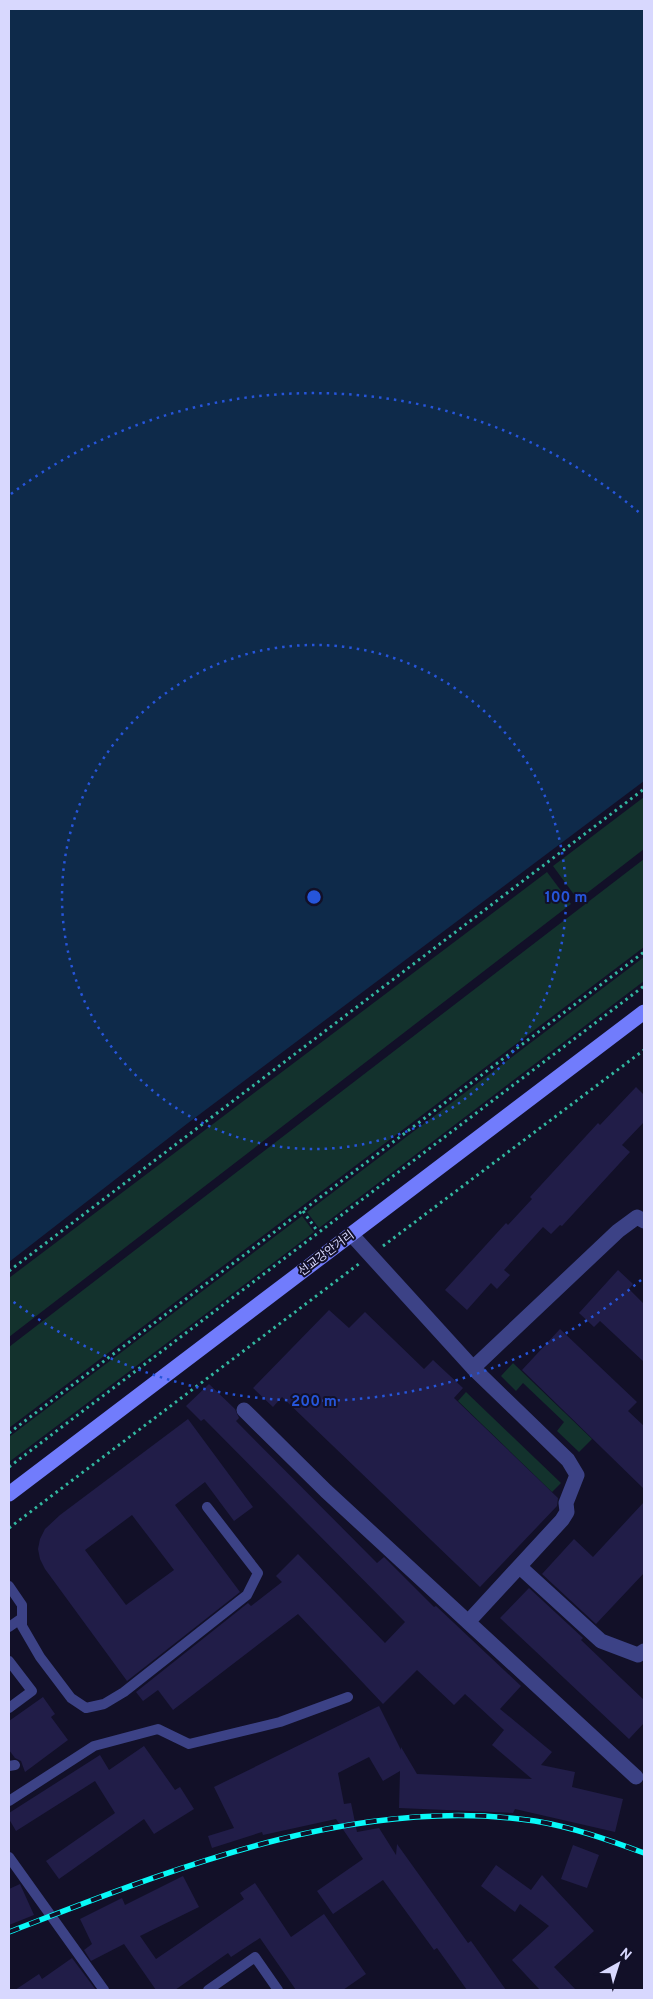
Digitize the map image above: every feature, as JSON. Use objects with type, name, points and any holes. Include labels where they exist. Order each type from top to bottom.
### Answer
[{"type":"main road","name":"선교강안거리","points":[[9,1494],[644,1012]]},
{"type":"street","points":[[473,1368],[618,1231],[637,1217],[644,1221]]},
{"type":"street","points":[[350,1234],[473,1368],[568,1460],[577,1475],[566,1503],[567,1512],[520,1567],[468,1622]]},
{"type":"street","points":[[244,1410],[326,1492],[636,1777]]},
{"type":"street","points":[[520,1567],[601,1641],[638,1655],[644,1651]]},
{"type":"lane","points":[[9,1586],[22,1605],[22,1626],[40,1657],[72,1698],[86,1708],[104,1704],[124,1692],[247,1595],[258,1572],[207,1507]]},
{"type":"lane","points":[[9,1627],[22,1618]]},
{"type":"lane","points":[[9,1661],[32,1691],[9,1708]]},
{"type":"lane","points":[[9,1801],[94,1746],[158,1729],[189,1744],[280,1722],[348,1697]]},
{"type":"lane","points":[[9,1857],[104,1990]]},
{"type":"lane","points":[[208,1990],[255,1957],[278,1990]]},
{"type":"path","points":[[9,1271],[644,789]]},
{"type":"path","points":[[9,1434],[644,952]]},
{"type":"path","points":[[9,1467],[644,986]]},
{"type":"path","points":[[9,1528],[644,1050]]},
{"type":"path","points":[[302,1211],[318,1232]]},
{"type":"green space","points":[[644,797],[644,849],[578,900],[553,866]]},
{"type":"green space","points":[[644,859],[644,947],[9,1428],[9,1347]]},
{"type":"green space","points":[[547,872],[571,904],[9,1337],[9,1278]]},
{"type":"green space","points":[[644,957],[644,981],[319,1228],[307,1212]]},
{"type":"green space","points":[[302,1216],[314,1232],[9,1462],[9,1437]]},
{"type":"green space","points":[[513,1363],[592,1439],[579,1452],[557,1431],[564,1422],[523,1383],[516,1391],[501,1376]]},
{"type":"green space","points":[[466,1392],[561,1483],[552,1492],[458,1401]]},
{"type":"water","points":[[9,9],[644,9],[644,781],[188,1123],[9,1262]]},
{"type":"building","points":[[636,1087],[644,1095],[644,1122],[622,1145],[630,1152],[562,1226],[560,1225],[551,1234],[543,1227],[504,1270],[510,1275],[497,1289],[491,1283],[467,1310],[445,1290],[506,1223],[508,1225],[532,1199],[530,1197],[598,1123],[600,1125]]},
{"type":"building","points":[[618,1270],[633,1284],[629,1289],[644,1304],[644,1362],[600,1321],[594,1327],[579,1313]]},
{"type":"building","points":[[329,1310],[349,1328],[365,1312],[424,1369],[433,1360],[463,1388],[454,1398],[558,1498],[557,1506],[480,1587],[282,1397],[273,1407],[253,1388]]},
{"type":"building","points":[[560,1329],[637,1402],[628,1411],[644,1426],[644,1489],[522,1370]]},
{"type":"building","points":[[209,1384],[235,1409],[239,1418],[236,1421],[377,1563],[384,1557],[434,1607],[436,1606],[521,1686],[500,1709],[552,1752],[541,1765],[575,1772],[572,1787],[623,1799],[615,1832],[515,1809],[513,1813],[399,1808],[400,1771],[383,1781],[369,1757],[338,1773],[344,1804],[351,1803],[357,1832],[379,1828],[396,1855],[397,1844],[468,1943],[471,1941],[506,1990],[467,1990],[437,1948],[434,1950],[383,1880],[333,1914],[317,1891],[363,1859],[336,1819],[263,1835],[262,1832],[212,1848],[208,1836],[234,1828],[214,1787],[379,1706],[401,1750],[401,1747],[417,1774],[532,1779],[492,1745],[504,1730],[465,1694],[454,1705],[417,1670],[383,1704],[298,1614],[173,1710],[158,1690],[143,1701],[136,1692],[248,1603],[251,1606],[282,1582],[276,1576],[298,1554],[385,1643],[405,1622],[204,1419],[201,1421],[186,1406]]},
{"type":"building","points":[[188,1419],[253,1507],[234,1521],[205,1482],[175,1505],[240,1592],[127,1681],[45,1569],[40,1559],[38,1549],[40,1539],[45,1529],[60,1515]],"holes":[[[132,1515],[174,1570],[126,1605],[85,1550]]]},
{"type":"building","points":[[644,1502],[644,1573],[596,1624],[542,1574],[574,1539],[593,1557]]},
{"type":"building","points":[[529,1588],[583,1638],[581,1640],[644,1700],[644,1723],[629,1739],[500,1618]]},
{"type":"building","points":[[43,1697],[55,1714],[51,1717],[68,1740],[25,1772],[21,1761],[15,1758],[9,1750],[9,1721]]},
{"type":"building","points":[[144,1746],[175,1790],[180,1787],[194,1809],[154,1834],[144,1819],[59,1879],[46,1861],[115,1813],[95,1781],[16,1831],[9,1819],[9,1813],[100,1755],[109,1770]]},
{"type":"building","points":[[573,1845],[599,1855],[587,1888],[561,1879]]},
{"type":"building","points":[[496,1865],[531,1890],[542,1875],[594,1931],[554,1967],[576,1990],[540,1990],[512,1960],[549,1926],[520,1904],[515,1912],[481,1886]]},
{"type":"building","points":[[183,1876],[199,1907],[140,1936],[156,1959],[244,1899],[240,1893],[255,1883],[291,1937],[324,1914],[366,1974],[343,1990],[296,1990],[260,1938],[231,1957],[228,1953],[175,1990],[156,1990],[124,1944],[91,1961],[84,1950],[92,1944],[80,1919],[122,1898],[125,1905]]},
{"type":"building","points":[[20,1884],[34,1915],[9,1925],[9,1889]]},
{"type":"building","points":[[72,1958],[96,1990],[15,1990],[39,1974],[42,1979]]},
{"type":"railway","points":[[9,1932],[135,1884],[200,1862],[266,1843],[333,1828],[400,1818],[468,1815],[535,1821],[577,1830],[644,1853]]}]
